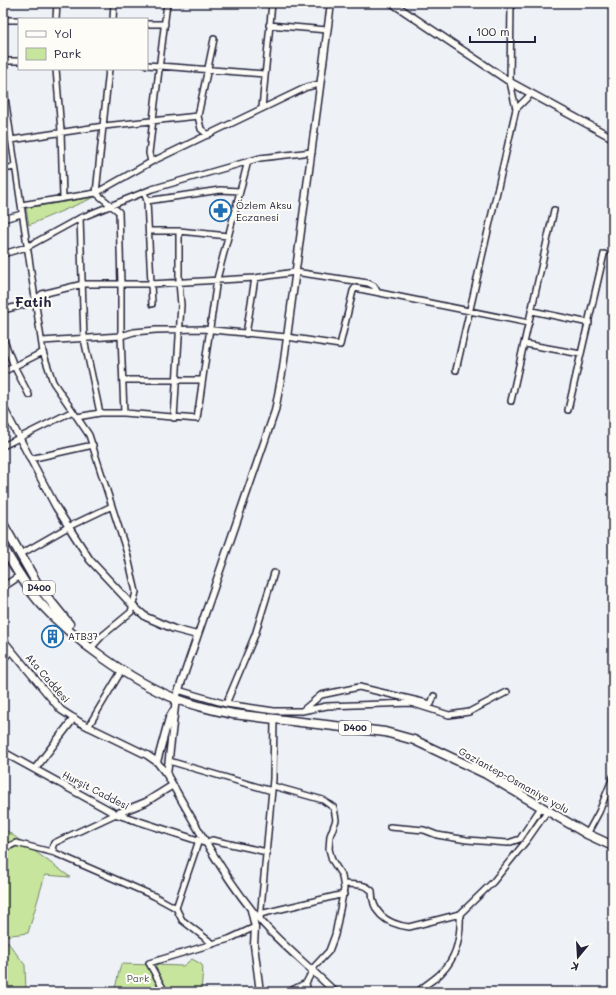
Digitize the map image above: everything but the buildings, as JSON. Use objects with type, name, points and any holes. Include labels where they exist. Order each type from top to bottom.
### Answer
[{"type":"highway","name":"Gaziantep-Osmaniye yolu","points":[[3,524],[39,587],[89,646]]},
{"type":"highway","name":"Gaziantep-Osmaniye yolu","points":[[3,547],[21,576],[42,605],[89,646],[122,670],[176,698],[233,714],[385,732],[414,740],[486,774],[587,834],[613,846]]},
{"type":"street","points":[[56,18],[57,3]]},
{"type":"street","points":[[113,18],[114,3]]},
{"type":"street","points":[[150,162],[149,153],[161,66],[167,3]]},
{"type":"street","points":[[262,108],[264,74],[272,3]]},
{"type":"street","points":[[167,774],[173,710],[178,690],[271,426],[279,393],[331,3]]},
{"type":"street","points":[[393,3],[510,82],[613,138]]},
{"type":"street","points":[[456,370],[516,109],[510,82],[511,3]]},
{"type":"street","points":[[3,20],[18,20]]},
{"type":"street","points":[[148,24],[165,24]]},
{"type":"street","points":[[270,25],[327,30]]},
{"type":"street","points":[[208,135],[201,129],[198,116],[214,38]]},
{"type":"street","points":[[3,61],[18,61]]},
{"type":"street","points":[[148,65],[264,74]]},
{"type":"street","points":[[56,70],[61,132],[63,198]]},
{"type":"street","points":[[109,70],[96,193],[101,199],[111,204],[119,212],[124,413]]},
{"type":"street","points":[[3,84],[43,352],[53,382],[89,435],[93,445],[127,553],[136,592],[131,612],[89,646]]},
{"type":"street","points":[[21,205],[96,193],[150,162],[307,87],[320,84]]},
{"type":"street","points":[[516,109],[531,94]]},
{"type":"street","points":[[11,140],[104,126],[198,116]]},
{"type":"street","points":[[3,127],[9,126]]},
{"type":"street","points":[[3,254],[27,247],[80,218],[111,204],[144,192],[260,158],[312,152]]},
{"type":"street","points":[[77,417],[100,413],[124,413],[197,419],[209,330],[218,279],[248,161]]},
{"type":"street","points":[[3,169],[15,168]]},
{"type":"street","points":[[147,201],[220,190],[240,191]]},
{"type":"street","points":[[144,192],[147,201],[152,304]]},
{"type":"street","points":[[511,401],[554,210]]},
{"type":"street","points":[[3,219],[22,214]]},
{"type":"street","points":[[80,218],[84,339],[100,413]]},
{"type":"street","points":[[149,231],[179,231],[228,236]]},
{"type":"street","points":[[174,418],[182,305],[179,282],[179,231]]},
{"type":"street","points":[[568,410],[604,254]]},
{"type":"street","points":[[3,310],[31,303],[35,298],[42,294],[83,284],[151,284],[255,278],[295,272],[368,283],[374,286],[377,291]]},
{"type":"street","points":[[246,334],[255,278]]},
{"type":"street","points":[[42,341],[121,336],[134,332],[180,329],[287,337],[340,345],[354,289],[377,291],[529,323]]},
{"type":"street","points":[[532,311],[589,323]]},
{"type":"street","points":[[3,338],[14,366],[29,395]]},
{"type":"street","points":[[525,344],[581,354]]},
{"type":"street","points":[[3,372],[43,352]]},
{"type":"street","points":[[123,380],[202,380]]},
{"type":"street","points":[[3,407],[56,507],[90,560],[132,605],[154,621],[197,635]]},
{"type":"street","points":[[3,446],[73,411]]},
{"type":"street","points":[[30,459],[93,445]]},
{"type":"street","points":[[21,554],[68,527],[112,506]]},
{"type":"street","points":[[226,704],[255,635],[274,573]]},
{"type":"street","points":[[3,587],[21,576]]},
{"type":"street","name":"Ata Caddesi","points":[[3,640],[62,710],[88,727],[147,755],[157,762],[167,774],[217,861],[250,909]]},
{"type":"street","points":[[3,658],[11,651]]},
{"type":"street","points":[[88,727],[122,670]]},
{"type":"street","points":[[302,711],[320,695],[359,687],[431,704],[434,696]]},
{"type":"street","points":[[178,690],[226,704],[274,711],[302,711],[327,706],[411,703],[449,715],[469,712],[507,692]]},
{"type":"street","points":[[157,762],[169,718],[173,710]]},
{"type":"street","points":[[35,769],[74,718]]},
{"type":"street","points":[[260,916],[272,788],[274,720]]},
{"type":"street","name":"Hurşit Caddesi","points":[[3,752],[116,814],[206,843]]},
{"type":"street","points":[[147,755],[158,755],[169,761],[323,800],[334,808],[336,820],[330,836],[330,849],[332,860],[342,876],[344,894],[332,946],[313,970],[306,983],[288,992]]},
{"type":"street","points":[[587,834],[599,812],[613,777]]},
{"type":"street","points":[[45,851],[52,848],[54,843],[116,814],[146,802],[173,785]]},
{"type":"street","points":[[344,884],[362,885],[369,888],[372,891],[372,902],[376,912],[390,922],[403,926],[409,927],[460,914],[493,882],[527,840],[545,808]]},
{"type":"street","points":[[390,827],[424,830],[438,835],[468,840],[508,844],[520,839],[545,808]]},
{"type":"street","points":[[176,908],[199,840]]},
{"type":"street","points":[[206,843],[212,840],[267,852]]},
{"type":"street","points":[[3,849],[16,842],[55,853],[154,896],[176,908],[182,920],[213,944]]},
{"type":"street","points":[[52,848],[55,853]]},
{"type":"street","points":[[260,916],[344,894]]},
{"type":"street","points":[[250,909],[260,916],[335,992]]},
{"type":"street","points":[[250,909],[255,927],[254,945],[260,992]]},
{"type":"street","points":[[418,992],[442,973],[454,954],[460,934],[460,914]]},
{"type":"street","points":[[164,992],[149,963],[229,939],[255,927]]},
{"type":"street","points":[[306,983],[308,992]]},
{"type":"green space","points":[[95,197],[29,225],[26,208]]},
{"type":"green space","points":[[3,828],[70,877],[45,875],[28,933],[3,936]]},
{"type":"green space","points":[[3,936],[25,965],[26,992],[3,992]]},
{"type":"green space","name":"Park","points":[[192,959],[201,964],[203,967],[201,992],[114,992],[121,964],[183,966]]},
{"type":"place","name":"Özlem Aksu Eczanesi","points":[[221,211]]},
{"type":"place","name":"ATB37","points":[[52,636]]},
{"type":"district","name":"Fatih","points":[[33,302]]}]
